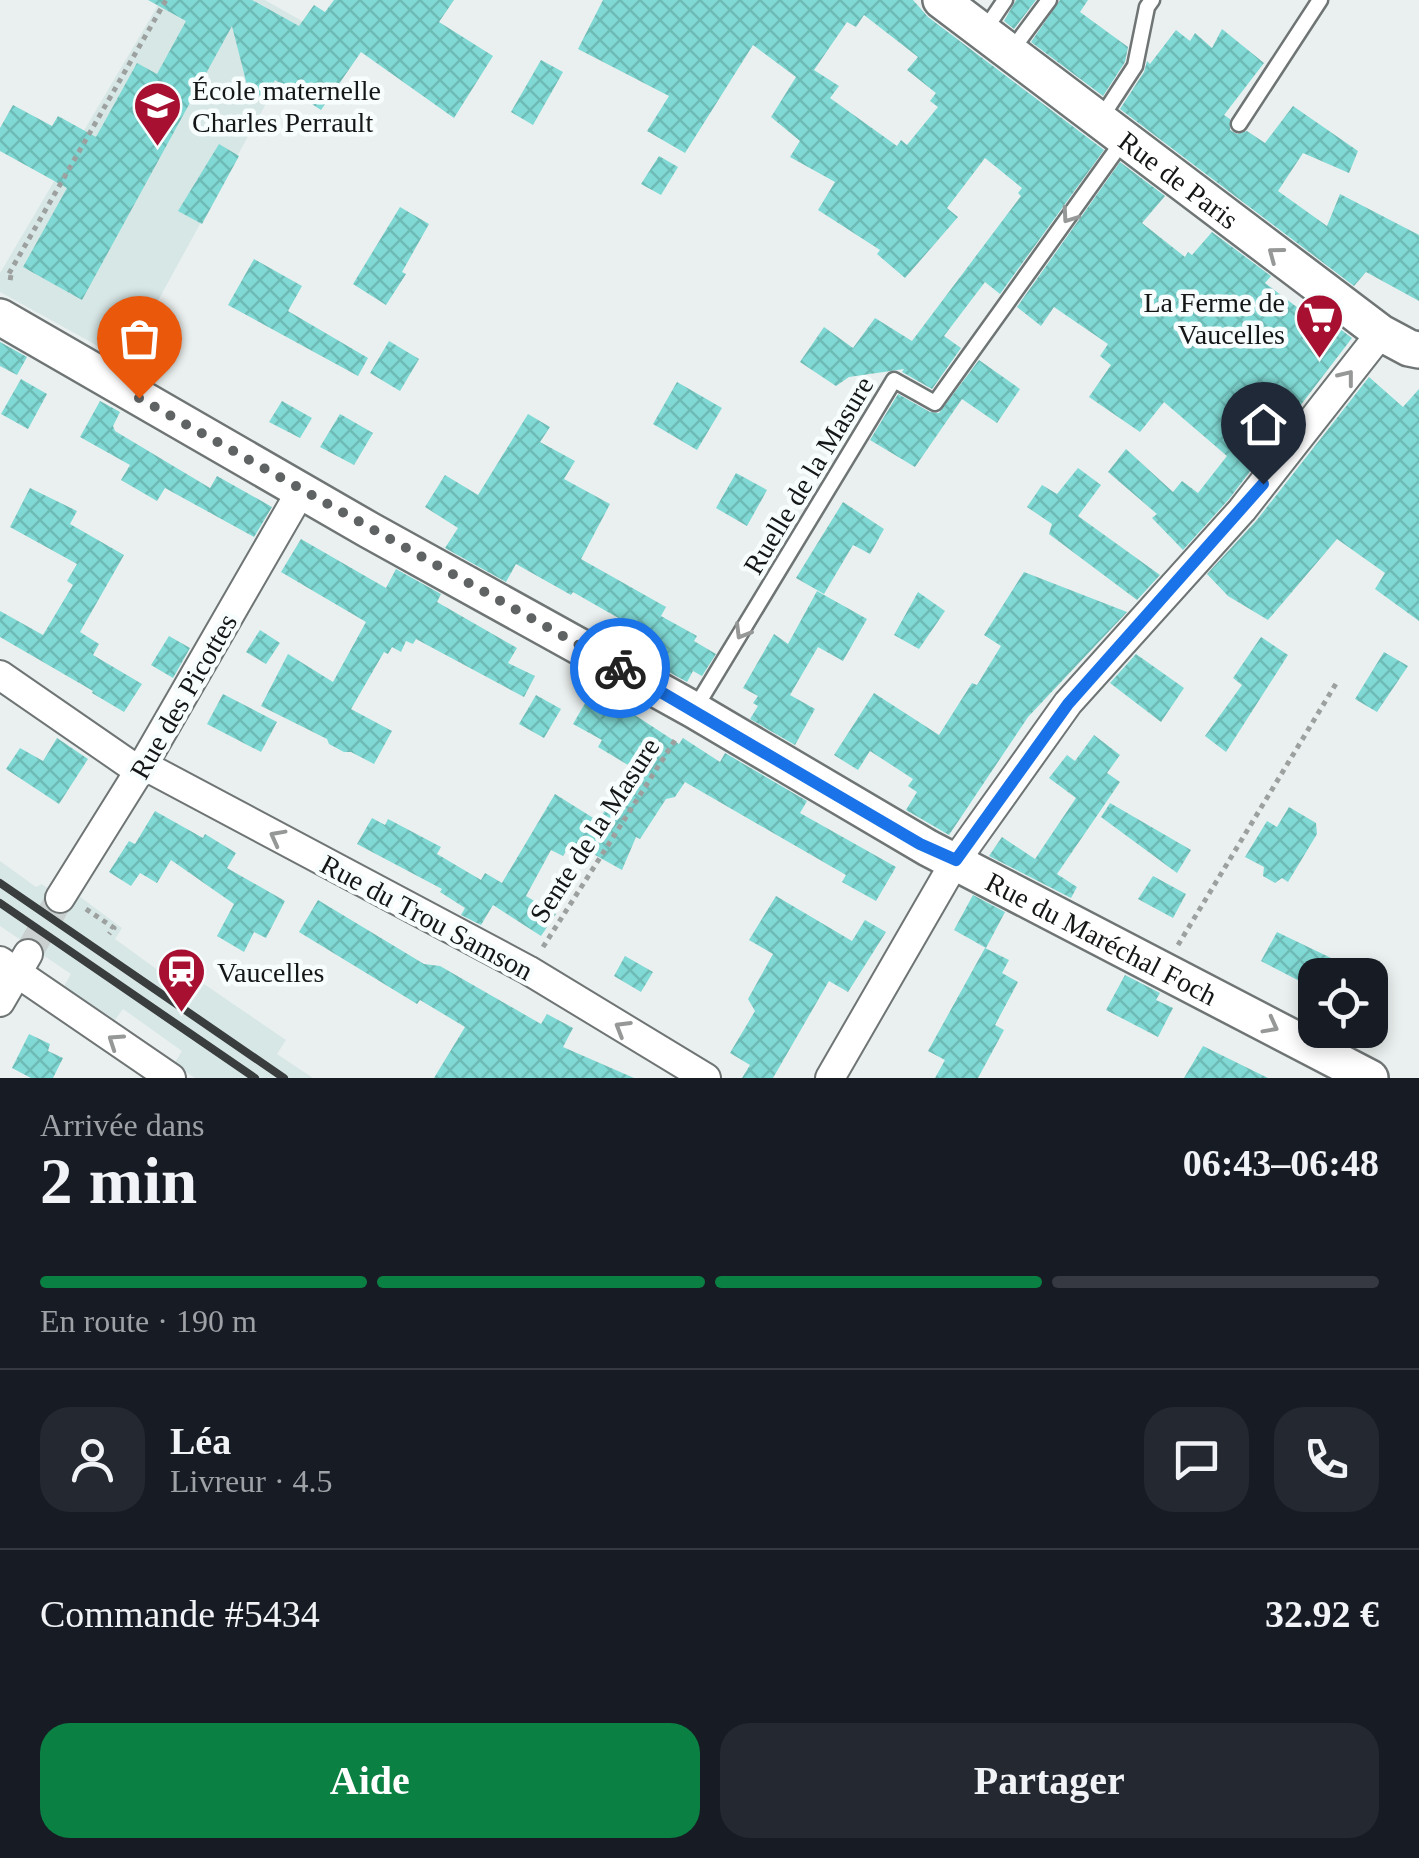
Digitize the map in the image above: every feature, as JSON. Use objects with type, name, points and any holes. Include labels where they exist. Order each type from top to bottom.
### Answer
[{"type":"street","name":"Rue de Paris","points":[[941,0],[1381,334],[1419,350]]},
{"type":"street","name":"Rue du Maréchal Foch","points":[[0,317],[694,710],[920,844],[1370,1078]]},
{"type":"street","points":[[830,1078],[956,860],[1068,704],[1242,510],[1381,334]]},
{"type":"street","name":"Rue des Picottes","points":[[68,900],[302,491]]},
{"type":"street","name":"Rue du Trou Samson","points":[[0,676],[141,768],[528,970],[706,1078]]},
{"type":"street","points":[[0,1002],[15,962],[171,1078]]},
{"type":"lane","points":[[997,41],[1005,0]]},
{"type":"lane","points":[[997,41],[1049,0]]},
{"type":"lane","points":[[1113,128],[1136,66],[1152,0]]},
{"type":"lane","points":[[1239,124],[1320,0]]},
{"type":"lane","name":"Ruelle de la Masure","points":[[694,710],[894,380],[936,403],[1113,128]]},
{"type":"path","points":[[13,278],[8,277],[166,0]]},
{"type":"path","points":[[1163,969],[1337,682]]},
{"type":"path","name":"Sente de la Masure","points":[[528,970],[694,710]]},
{"type":"path","points":[[68,900],[114,928],[109,934]]},
{"type":"shaded area","name":"École maternelle Charles Perrault","points":[[161,0],[265,0],[309,25],[125,361],[0,292],[0,273]]},
{"type":"shaded area","points":[[0,861],[36,887],[42,884],[72,907],[79,896],[122,928],[115,939],[195,997],[204,984],[286,1040],[277,1054],[313,1078],[195,1078],[174,1064],[182,1051],[123,1009],[115,1020],[64,986],[71,974],[0,926]]},
{"type":"building","points":[[148,0],[252,0],[299,26],[314,5],[325,12],[334,0],[454,0],[439,22],[493,56],[454,118],[361,52],[321,110],[275,80],[265,98],[248,89],[232,26],[82,300],[23,267],[67,188],[0,151],[0,128],[13,105],[52,126],[58,116],[96,137],[137,63],[157,74],[186,21]]},
{"type":"building","points":[[603,0],[913,0],[928,17],[1104,150],[1000,294],[985,282],[944,336],[961,348],[932,389],[902,372],[904,369],[849,377],[836,386],[800,362],[824,327],[853,348],[875,318],[912,341],[1021,196],[1018,193],[1022,188],[985,158],[947,208],[958,217],[905,278],[877,254],[880,250],[818,210],[835,182],[790,157],[800,141],[771,117],[796,77],[753,45],[685,153],[647,131],[669,96],[578,49]],"holes":[[[864,15],[918,57],[907,70],[936,93],[930,101],[938,107],[907,145],[901,140],[897,146],[830,98],[839,86],[814,70],[847,22],[856,27]]]},
{"type":"building","points":[[1016,0],[1036,0],[1014,29],[1004,21]]},
{"type":"building","points":[[1060,0],[1088,0],[1080,12],[1128,47],[1125,62],[1103,96],[1031,42]]},
{"type":"building","points":[[1222,29],[1264,63],[1224,115],[1230,119],[1230,130],[1237,134],[1247,131],[1265,143],[1293,106],[1358,151],[1349,173],[1303,153],[1278,191],[1327,226],[1340,194],[1419,235],[1419,301],[1366,272],[1354,286],[1120,109],[1147,61],[1150,64],[1176,30],[1190,41],[1195,33],[1212,48]]},
{"type":"building","points":[[541,60],[563,72],[533,125],[511,112]]},
{"type":"building","points":[[219,144],[239,156],[202,224],[178,211]]},
{"type":"building","points":[[659,156],[678,167],[661,195],[641,184]]},
{"type":"building","points":[[1120,162],[1165,196],[1142,223],[1185,257],[1188,252],[1192,255],[1212,232],[1271,276],[1265,283],[1310,317],[1315,310],[1352,338],[1229,499],[1183,550],[1152,518],[1157,514],[1108,472],[1126,449],[1173,492],[1182,481],[1198,493],[1227,456],[1164,402],[1140,432],[1089,397],[1111,365],[1100,356],[1108,344],[1054,307],[1041,326],[1017,307]]},
{"type":"building","points":[[400,207],[429,224],[402,272],[406,274],[386,305],[353,284]]},
{"type":"building","points":[[254,259],[302,286],[288,311],[368,358],[358,376],[228,305]]},
{"type":"building","points":[[389,341],[419,359],[400,391],[370,373]]},
{"type":"building","points":[[0,342],[27,357],[17,375],[0,366]]},
{"type":"building","points":[[979,360],[1020,389],[997,423],[962,399],[915,467],[870,440],[898,394],[939,413]]},
{"type":"building","points":[[1369,377],[1403,407],[1419,389],[1419,621],[1375,589],[1385,573],[1337,539],[1268,620],[1228,596],[1207,574],[1256,521]]},
{"type":"building","points":[[21,379],[47,394],[28,429],[1,414]]},
{"type":"building","points":[[677,382],[722,408],[697,450],[653,424]]},
{"type":"building","points":[[100,401],[120,412],[113,426],[115,431],[210,488],[217,476],[272,507],[254,537],[165,488],[157,501],[121,480],[130,465],[80,437]]},
{"type":"building","points":[[282,401],[312,418],[300,438],[269,422]]},
{"type":"building","points":[[340,414],[373,433],[354,465],[320,447]]},
{"type":"building","points":[[528,414],[550,427],[540,442],[575,461],[564,479],[610,504],[581,559],[666,607],[661,616],[697,636],[694,641],[716,654],[702,676],[693,671],[687,682],[622,646],[634,627],[573,592],[571,595],[516,564],[506,582],[445,548],[458,528],[425,507],[445,475],[478,495]]},
{"type":"building","points":[[1078,468],[1101,485],[1078,516],[1160,575],[1137,600],[1049,534],[1052,524],[1027,507],[1042,485],[1057,494]]},
{"type":"building","points":[[736,473],[767,490],[747,526],[716,508]]},
{"type":"building","points":[[30,488],[77,511],[70,524],[124,555],[80,632],[99,644],[93,655],[142,684],[124,712],[0,637],[0,611],[43,635],[73,585],[67,581],[77,564],[10,527]]},
{"type":"building","points":[[843,502],[884,529],[870,554],[853,545],[824,594],[796,578]]},
{"type":"building","points":[[301,539],[386,588],[396,569],[441,594],[437,602],[517,648],[508,663],[535,676],[524,697],[416,639],[413,644],[406,641],[401,652],[392,647],[388,654],[384,652],[351,709],[392,731],[374,764],[344,752],[327,739],[261,706],[288,654],[333,682],[366,622],[281,572]]},
{"type":"building","points":[[1024,572],[1127,612],[1028,717],[949,835],[906,810],[917,792],[908,786],[913,779],[870,751],[858,770],[834,755],[874,693],[939,735],[1001,646],[984,635]]},
{"type":"building","points":[[817,591],[867,619],[843,661],[818,647],[790,695],[815,709],[795,745],[750,719],[758,706],[753,703],[758,696],[743,688],[774,634],[788,644]]},
{"type":"building","points":[[918,592],[945,611],[919,649],[894,635]]},
{"type":"building","points":[[260,630],[280,643],[266,664],[246,652]]},
{"type":"building","points":[[169,636],[190,648],[173,678],[151,665]]},
{"type":"building","points":[[1261,637],[1288,655],[1226,752],[1205,736],[1242,685],[1233,678]]},
{"type":"building","points":[[1384,652],[1408,666],[1377,712],[1355,699]]},
{"type":"building","points":[[1136,654],[1184,688],[1161,722],[1110,683]]},
{"type":"building","points":[[591,693],[606,702],[609,698],[679,744],[683,738],[720,762],[725,753],[807,801],[800,813],[896,867],[876,901],[842,882],[846,875],[685,782],[675,797],[666,799],[640,839],[636,837],[622,870],[572,842],[563,856],[551,850],[526,896],[556,914],[541,936],[493,905],[481,925],[461,915],[465,908],[440,892],[442,889],[357,844],[372,818],[385,825],[388,819],[441,847],[437,854],[481,880],[485,873],[502,883],[555,794],[598,821],[633,768],[598,747],[602,740],[573,724]]},
{"type":"building","points":[[223,694],[277,722],[261,752],[207,724]]},
{"type":"building","points":[[536,695],[561,709],[544,738],[519,724]]},
{"type":"building","points":[[1094,735],[1120,755],[1107,773],[1120,782],[1057,874],[1077,887],[1071,898],[989,856],[1002,837],[1035,859],[1076,798],[1049,778],[1067,755],[1075,761]]},
{"type":"building","points":[[57,738],[88,759],[59,804],[6,769],[20,748],[43,761]]},
{"type":"building","points":[[1110,803],[1191,850],[1177,873],[1101,817]]},
{"type":"building","points":[[1289,807],[1316,823],[1317,834],[1288,882],[1282,878],[1275,883],[1263,876],[1264,867],[1245,857],[1267,821],[1277,827]]},
{"type":"building","points":[[155,811],[236,853],[227,868],[285,901],[266,938],[254,932],[244,952],[217,936],[234,904],[171,860],[157,883],[140,873],[131,886],[109,872],[129,841],[135,844]]},
{"type":"building","points":[[1153,876],[1186,894],[1173,918],[1138,899]]},
{"type":"building","points":[[973,895],[1005,912],[986,948],[954,930]]},
{"type":"building","points":[[776,896],[852,941],[865,920],[886,932],[848,992],[829,981],[773,1078],[742,1078],[750,1065],[730,1053],[755,1011],[748,999],[773,954],[749,940]]},
{"type":"building","points":[[318,900],[424,964],[440,966],[541,1024],[547,1014],[573,1028],[563,1047],[634,1078],[434,1078],[465,1027],[420,1000],[417,1004],[299,932]]},
{"type":"building","points":[[1277,932],[1331,958],[1298,958],[1298,980],[1261,961]]},
{"type":"building","points":[[985,948],[1009,960],[1002,973],[1018,982],[995,1025],[1004,1030],[978,1078],[935,1078],[945,1060],[928,1051]]},
{"type":"building","points":[[625,956],[653,972],[641,992],[614,976]]},
{"type":"building","points":[[1125,975],[1160,993],[1156,1000],[1173,1008],[1158,1037],[1106,1010]]},
{"type":"building","points":[[29,1034],[50,1044],[48,1051],[63,1058],[53,1078],[31,1078],[12,1068]]},
{"type":"building","points":[[1203,1046],[1268,1078],[1184,1078]]},
{"type":"tunnel","points":[[28,954],[60,898]]},
{"type":"railway","points":[[0,883],[284,1078]]},
{"type":"railway","points":[[0,903],[255,1078]]},
{"type":"way so far","points":[[139,398],[620,668]]},
{"type":"place","name":"École maternelle Charles Perrault","points":[[157,148]]},
{"type":"place","name":"La Ferme de Vaucelles","points":[[1320,360]]},
{"type":"place","name":"Vaucelles","points":[[182,1014]]},
{"type":"route","points":[[620,668],[920,844],[956,860],[1068,704],[1263,484]]}]
